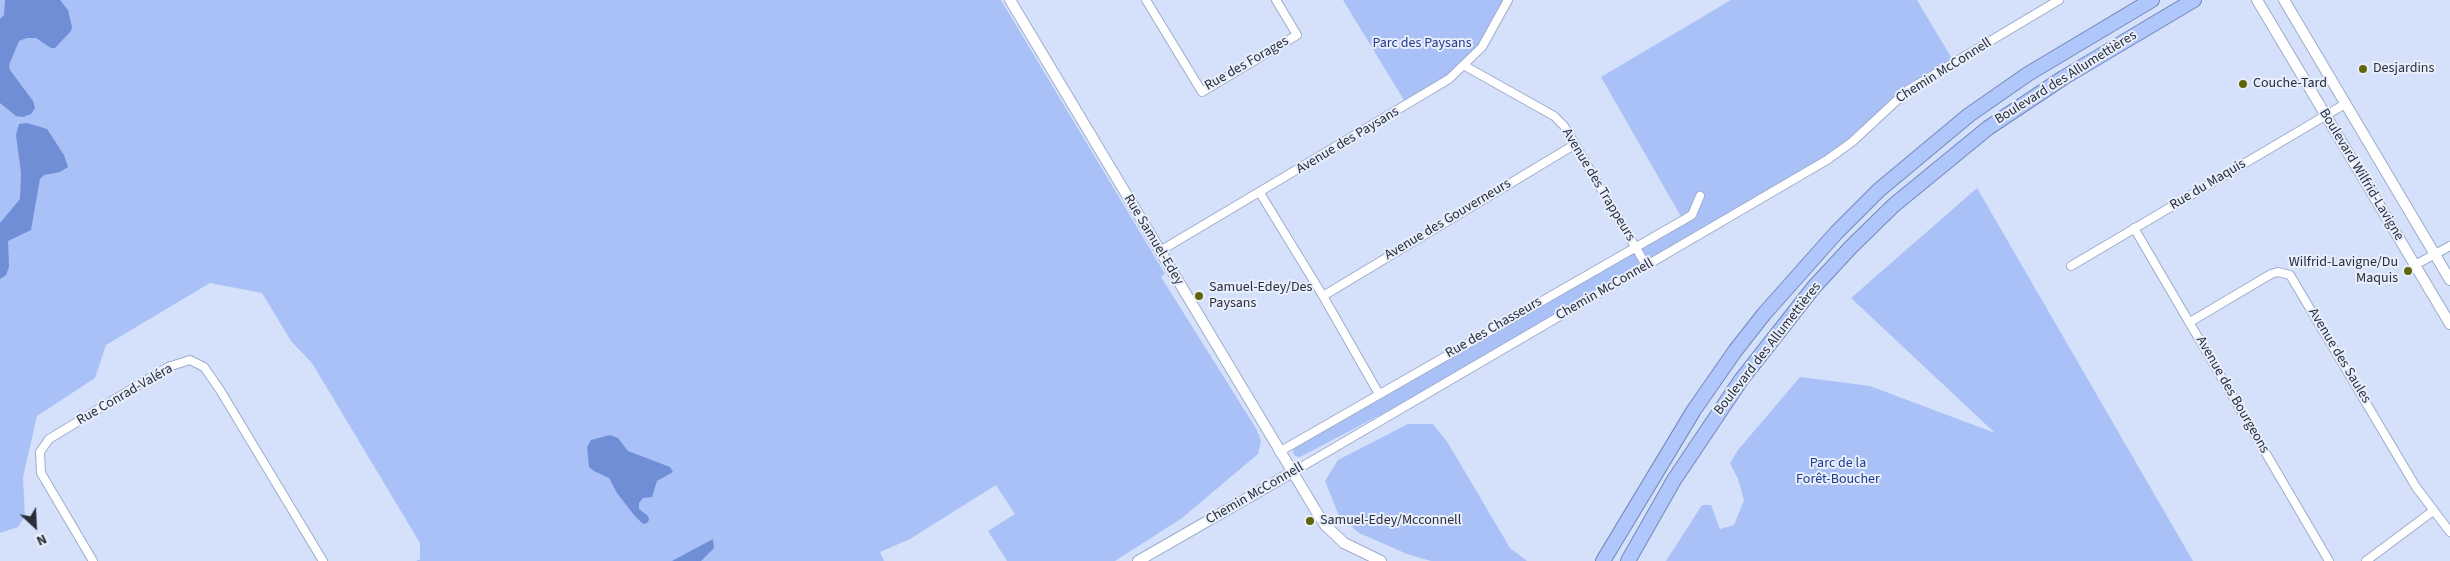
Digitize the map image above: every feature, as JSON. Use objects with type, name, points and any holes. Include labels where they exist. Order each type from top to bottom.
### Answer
[{"type":"highway","name":"Boulevard des Allumettières","points":[[1603,561],[1694,410],[1735,351],[1770,307],[1836,233],[1879,190],[1968,115],[2028,74],[2152,0]]},
{"type":"highway","name":"Boulevard des Allumettières","points":[[1628,561],[1674,480],[1741,380],[1814,287],[1857,241],[1900,200],[1988,128],[2063,78],[2194,0]]},
{"type":"street","name":"Rue Samuel-Edey","points":[[1010,0],[1316,511],[1334,534],[1355,550],[1381,561]]},
{"type":"street","name":"Rue des Forages","points":[[1146,0],[1202,92],[1297,35],[1276,0]]},
{"type":"street","name":"Avenue des Paysans","points":[[1160,251],[1449,79],[1465,66],[1482,47],[1508,0]]},
{"type":"street","name":"Chemin McConnell","points":[[1138,561],[1155,556],[1291,472],[1827,160],[1852,142],[1908,90],[2059,0]]},
{"type":"street","name":"Boulevard Wilfrid-Lavigne","points":[[2257,0],[2450,324]]},
{"type":"street","name":"Boulevard Wilfrid-Lavigne","points":[[2284,0],[2450,280]]},
{"type":"street","name":"Avenue des Trappeurs","points":[[1465,66],[1554,116],[1564,126],[1646,265]]},
{"type":"street","name":"Rue du Maquis","points":[[2071,266],[2345,104]]},
{"type":"street","name":"Avenue des Gouverneurs","points":[[1323,296],[1574,145]]},
{"type":"street","points":[[1260,193],[1323,296],[1379,394]]},
{"type":"street","name":"Rue des Chasseurs","points":[[1279,452],[1692,215],[1700,196]]},
{"type":"street","name":"Avenue des Bourgeons","points":[[2134,228],[2330,561]]},
{"type":"street","points":[[2415,265],[2450,246]]},
{"type":"street","name":"Avenue des Saules","points":[[2190,322],[2271,274],[2278,272],[2290,275],[2416,487],[2450,532]]},
{"type":"street","name":"Rue Conrad-Valéra","points":[[93,561],[41,473],[40,452],[49,439],[168,367],[190,360],[204,367],[220,390],[323,561]]},
{"type":"street","points":[[2366,561],[2433,511]]},
{"type":"green space","points":[[0,0],[1001,0],[1165,274],[1161,277],[1257,430],[1261,441],[1258,454],[1182,518],[1115,561],[1007,561],[988,531],[1015,514],[996,485],[910,539],[880,552],[884,561],[416,561],[420,559],[420,543],[312,363],[291,341],[262,293],[210,283],[106,345],[95,378],[37,416],[23,477],[25,516],[18,527],[0,533]]},
{"type":"green space","name":"Parc des Paysans","points":[[1343,0],[1508,0],[1504,11],[1464,67],[1407,105]]},
{"type":"green space","points":[[1731,0],[1917,0],[1954,62],[1925,80],[1852,142],[1481,362],[1300,457],[1295,456],[1293,452],[1294,447],[1683,220],[1601,77]]},
{"type":"green space","name":"Parc de la Forêt-Boucher","points":[[1977,188],[2193,561],[1666,561],[1702,505],[1711,505],[1720,529],[1734,525],[1744,500],[1738,479],[1730,463],[1738,450],[1800,377],[1870,386],[1995,433],[1851,298]]},
{"type":"green space","points":[[1408,424],[1433,424],[1448,443],[1510,548],[1527,561],[1431,561],[1407,554],[1359,533],[1339,516],[1325,481],[1338,460]]},
{"type":"shaded area","points":[[5,0],[60,0],[68,10],[72,27],[71,31],[55,48],[51,48],[36,38],[27,38],[19,41],[9,65],[10,70],[33,101],[35,108],[31,114],[23,117],[16,116],[0,103],[0,19],[4,15]]},
{"type":"shaded area","points":[[27,123],[47,129],[64,155],[68,167],[60,172],[44,175],[40,179],[31,230],[8,241],[9,267],[6,275],[0,279],[0,223],[20,199],[21,173],[16,135],[19,124]]},
{"type":"shaded area","points":[[610,435],[618,438],[628,451],[670,467],[673,472],[657,481],[652,497],[643,498],[639,503],[639,509],[648,516],[649,520],[647,523],[643,524],[634,515],[617,493],[609,478],[589,467],[587,447],[591,440]]},
{"type":"shaded area","points":[[713,539],[714,548],[701,561],[672,561]]},
{"type":"place","name":"Desjardins","points":[[2363,69]]},
{"type":"place","name":"Couche-Tard","points":[[2243,84]]},
{"type":"place","name":"Wilfrid-Lavigne/Du Maquis","points":[[2408,271]]},
{"type":"place","name":"Samuel-Edey/Des Paysans","points":[[1199,296]]},
{"type":"place","name":"Samuel-Edey/Mcconnell","points":[[1310,521]]}]
